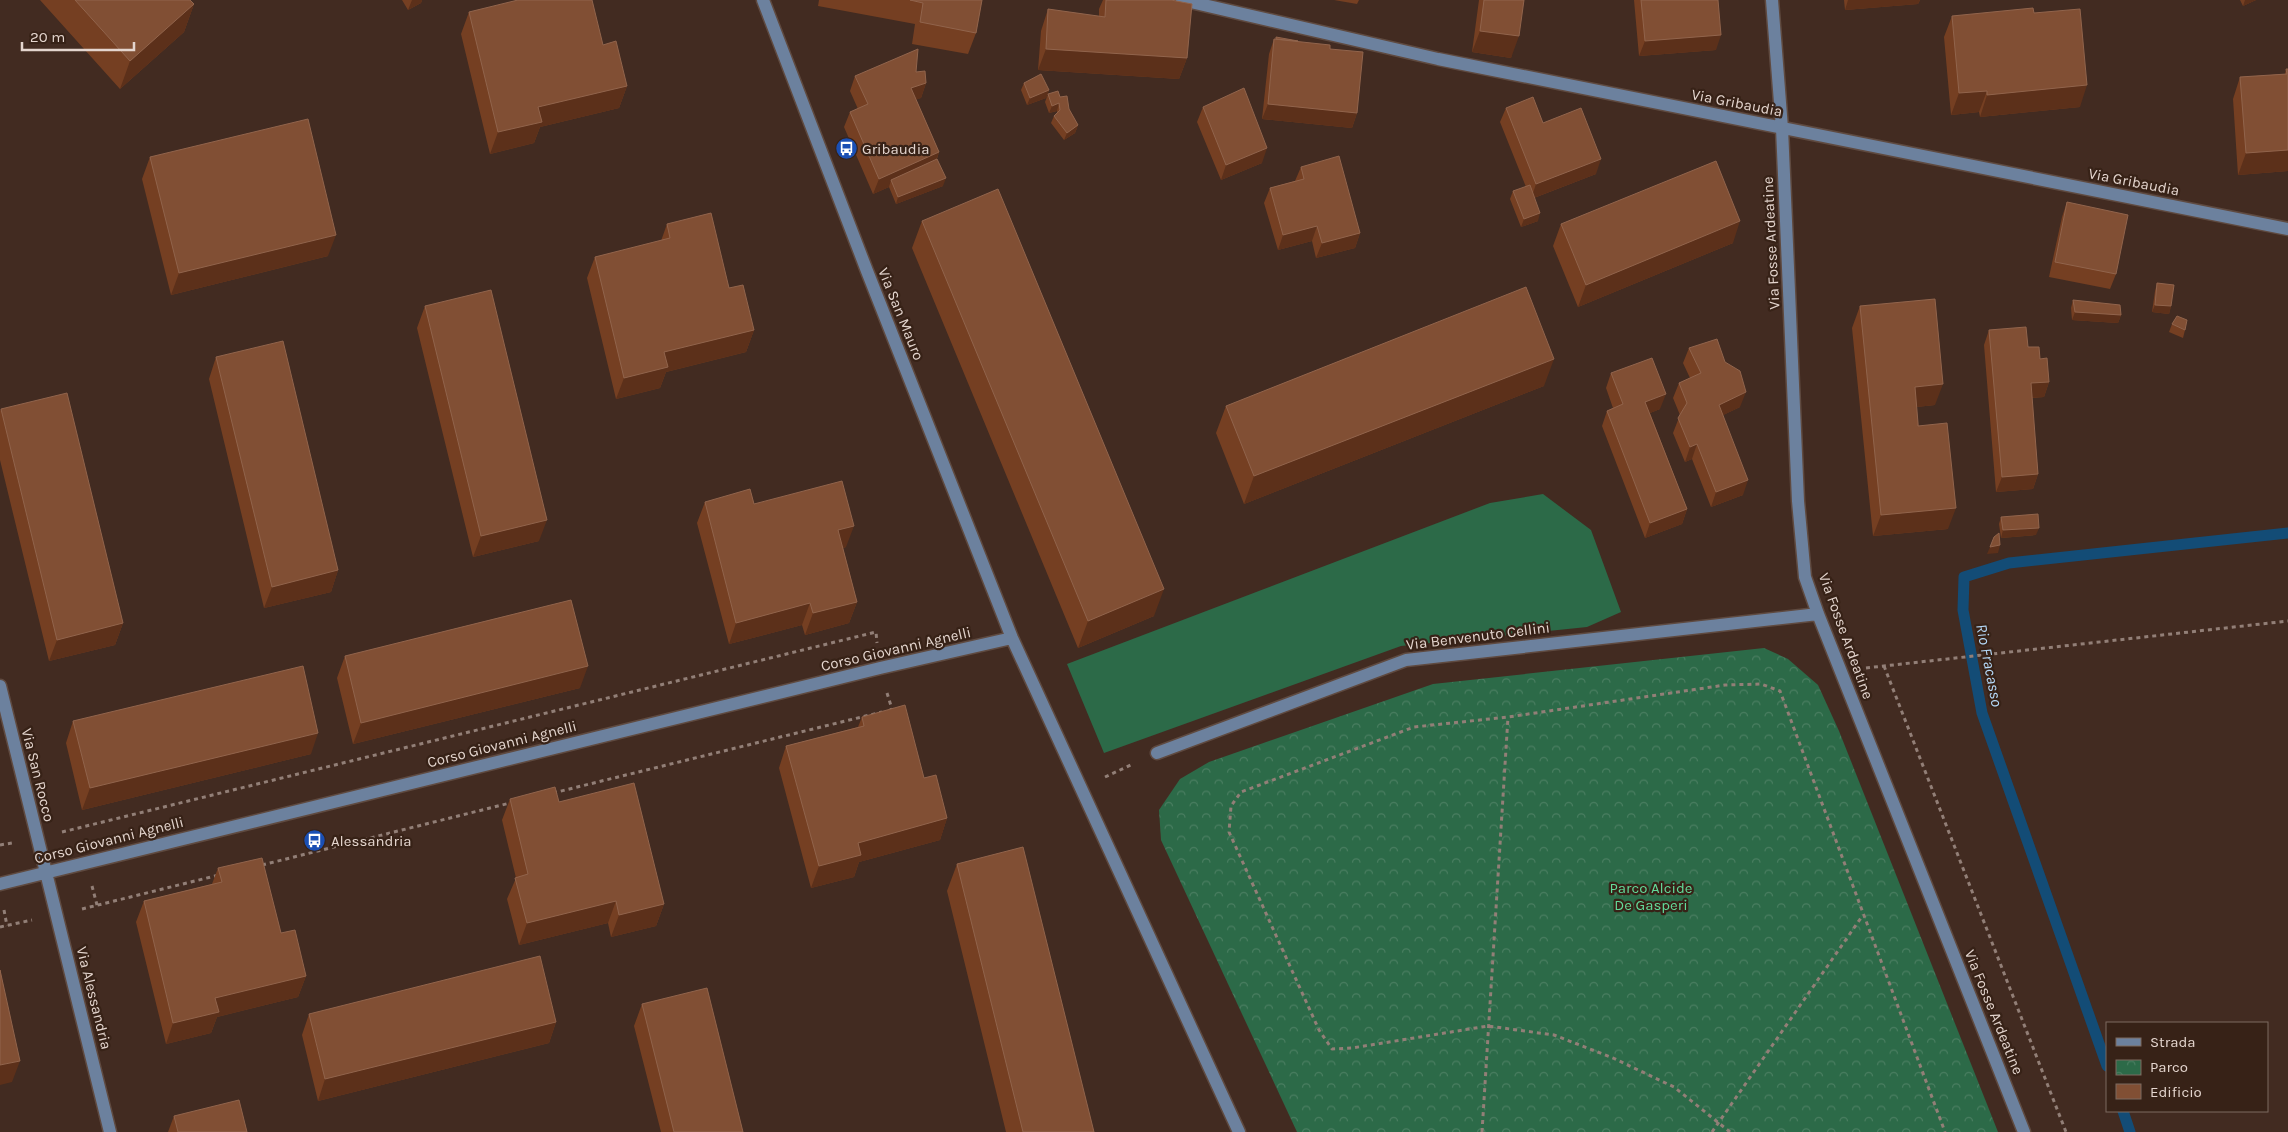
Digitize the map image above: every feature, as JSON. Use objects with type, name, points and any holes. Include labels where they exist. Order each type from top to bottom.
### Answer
[{"type":"street","name":"Via San Mauro","points":[[763,0],[867,271],[1012,638],[1239,1132]]},
{"type":"street","name":"Via Gribaudia","points":[[1182,0],[1438,59],[2288,229]]},
{"type":"street","name":"Via Fosse Ardeatine","points":[[1772,0],[1782,128],[1798,501],[1805,577],[2024,1132]]},
{"type":"street","name":"Via Benvenuto Cellini","points":[[1157,753],[1406,660],[1818,614]]},
{"type":"street","name":"Corso Giovanni Agnelli","points":[[0,884],[880,668],[1012,638]]},
{"type":"street","name":"Via San Rocco","points":[[0,686],[46,872]]},
{"type":"street","name":"Via Alessandria","points":[[46,872],[110,1132]]},
{"type":"path","points":[[2066,1132],[1884,666],[2288,621]]},
{"type":"path","points":[[0,845],[37,838],[876,632],[880,668],[892,709],[549,794]]},
{"type":"path","points":[[1730,1132],[1674,1087],[1613,1058],[1554,1035],[1488,1026],[1352,1048],[1332,1049],[1319,1030],[1229,832],[1231,806],[1241,792],[1414,727],[1725,686],[1762,684],[1780,691],[1945,1132]]},
{"type":"path","points":[[1482,1132],[1508,716]]},
{"type":"path","points":[[1081,789],[1157,753]]},
{"type":"path","points":[[260,865],[520,801]]},
{"type":"path","points":[[0,927],[222,874]]},
{"type":"path","points":[[1712,1132],[1863,915]]},
{"type":"green space","points":[[1543,494],[1591,530],[1621,612],[1587,627],[1401,646],[1104,753],[1067,664],[1490,503]]},
{"type":"green space","name":"Parco Alcide De Gasperi","points":[[1764,648],[1788,659],[1818,685],[1839,731],[1998,1132],[1297,1132],[1161,840],[1159,810],[1180,779],[1209,762],[1433,684]]},
{"type":"building","points":[[75,0],[190,0],[194,4],[130,61]]},
{"type":"building","points":[[518,0],[592,0],[603,45],[616,41],[627,86],[538,107],[542,122],[498,132],[469,12]]},
{"type":"building","points":[[910,0],[982,0],[976,33],[920,22],[923,3]]},
{"type":"building","points":[[1106,0],[1171,0],[1192,4],[1187,58],[1046,49],[1048,9],[1105,17]]},
{"type":"building","points":[[1484,0],[1524,0],[1519,36],[1480,31]]},
{"type":"building","points":[[1641,0],[1718,0],[1721,35],[1645,41]]},
{"type":"building","points":[[2033,8],[2034,13],[2080,9],[2087,85],[1987,95],[1987,91],[1959,93],[1952,16]]},
{"type":"building","points":[[1276,37],[1298,41],[1276,39]]},
{"type":"building","points":[[1274,39],[1330,45],[1330,49],[1363,52],[1357,113],[1268,104]]},
{"type":"building","points":[[918,49],[916,72],[925,71],[926,83],[911,88],[939,152],[879,179],[850,112],[868,104],[855,76]]},
{"type":"building","points":[[2286,69],[2288,69],[2288,150],[2246,153],[2240,77],[2287,74]]},
{"type":"building","points":[[1041,74],[1049,90],[1030,98],[1024,83]]},
{"type":"building","points":[[1244,88],[1267,148],[1226,165],[1203,107]]},
{"type":"building","points":[[1058,91],[1060,97],[1067,96],[1069,109],[1078,125],[1067,133],[1054,116],[1060,110],[1059,103],[1052,106],[1048,94]]},
{"type":"building","points":[[1533,97],[1543,123],[1581,108],[1601,159],[1536,184],[1506,108]]},
{"type":"building","points":[[308,119],[336,235],[179,273],[150,157]]},
{"type":"building","points":[[1339,156],[1360,233],[1322,243],[1317,226],[1283,235],[1270,188],[1304,179],[1301,167]]},
{"type":"building","points":[[937,159],[946,178],[898,197],[891,180]]},
{"type":"building","points":[[1716,161],[1740,221],[1586,285],[1561,224]]},
{"type":"building","points":[[1530,185],[1540,213],[1524,219],[1513,191]]},
{"type":"building","points":[[998,189],[1164,589],[1088,621],[922,221]]},
{"type":"building","points":[[2067,202],[2128,215],[2116,274],[2055,262]]},
{"type":"building","points":[[711,213],[729,288],[743,285],[754,330],[664,352],[668,367],[624,378],[595,257],[670,238],[667,224]]},
{"type":"building","points":[[2157,283],[2174,285],[2171,306],[2155,305]]},
{"type":"building","points":[[1526,287],[1554,359],[1254,476],[1226,406]]},
{"type":"building","points":[[491,290],[547,520],[481,536],[425,306]]},
{"type":"building","points":[[1935,299],[1943,384],[1915,387],[1918,426],[1947,423],[1956,508],[1881,515],[1860,306]]},
{"type":"building","points":[[2073,300],[2120,305],[2121,315],[2075,312]]},
{"type":"building","points":[[2177,316],[2187,320],[2185,330],[2172,324]]},
{"type":"building","points":[[2026,327],[2028,347],[2039,347],[2040,359],[2047,358],[2049,382],[2031,383],[2038,474],[2002,477],[1989,330]]},
{"type":"building","points":[[1717,339],[1725,362],[1740,371],[1746,392],[1719,405],[1748,480],[1716,492],[1697,444],[1690,447],[1678,418],[1687,403],[1679,383],[1701,373],[1689,348]]},
{"type":"building","points":[[283,341],[338,570],[272,587],[216,357]]},
{"type":"building","points":[[1652,358],[1666,394],[1645,402],[1687,509],[1650,523],[1607,411],[1623,404],[1611,373]]},
{"type":"building","points":[[67,393],[123,623],[57,640],[1,409]]},
{"type":"building","points":[[842,481],[854,526],[838,530],[857,602],[813,613],[810,603],[736,623],[705,502],[750,489],[754,504]]},
{"type":"building","points":[[2038,514],[2039,528],[2003,530],[2001,517]]},
{"type":"building","points":[[1999,533],[2000,545],[1990,547],[1994,537]]},
{"type":"building","points":[[571,600],[588,666],[361,723],[345,656]]},
{"type":"building","points":[[303,666],[318,733],[90,788],[73,721]]},
{"type":"building","points":[[905,705],[924,778],[936,775],[947,818],[858,843],[861,855],[819,866],[786,746],[864,726],[862,717]]},
{"type":"building","points":[[634,783],[664,904],[619,915],[616,901],[527,923],[515,878],[528,874],[510,799],[555,787],[559,802]]},
{"type":"building","points":[[1023,847],[1094,1132],[1023,1132],[957,864]]},
{"type":"building","points":[[262,858],[281,933],[295,930],[306,976],[215,998],[219,1012],[173,1023],[144,901],[222,882],[218,868]]},
{"type":"building","points":[[540,956],[556,1022],[325,1079],[309,1014]]},
{"type":"building","points":[[0,970],[20,1061],[0,1065]]},
{"type":"building","points":[[707,988],[743,1132],[674,1132],[642,1004]]},
{"type":"building","points":[[239,1100],[247,1132],[178,1132],[174,1116]]},
{"type":"waterway","name":"Rio Fracasso","points":[[2106,1063],[1982,713],[1963,610],[1964,577],[2009,563],[2288,533]]},
{"type":"waterway","name":"Rio Fracasso","points":[[2123,1112],[2130,1132]]},
{"type":"place","name":"Gribaudia","points":[[846,149]]},
{"type":"place","name":"Alessandria","points":[[315,841]]}]
